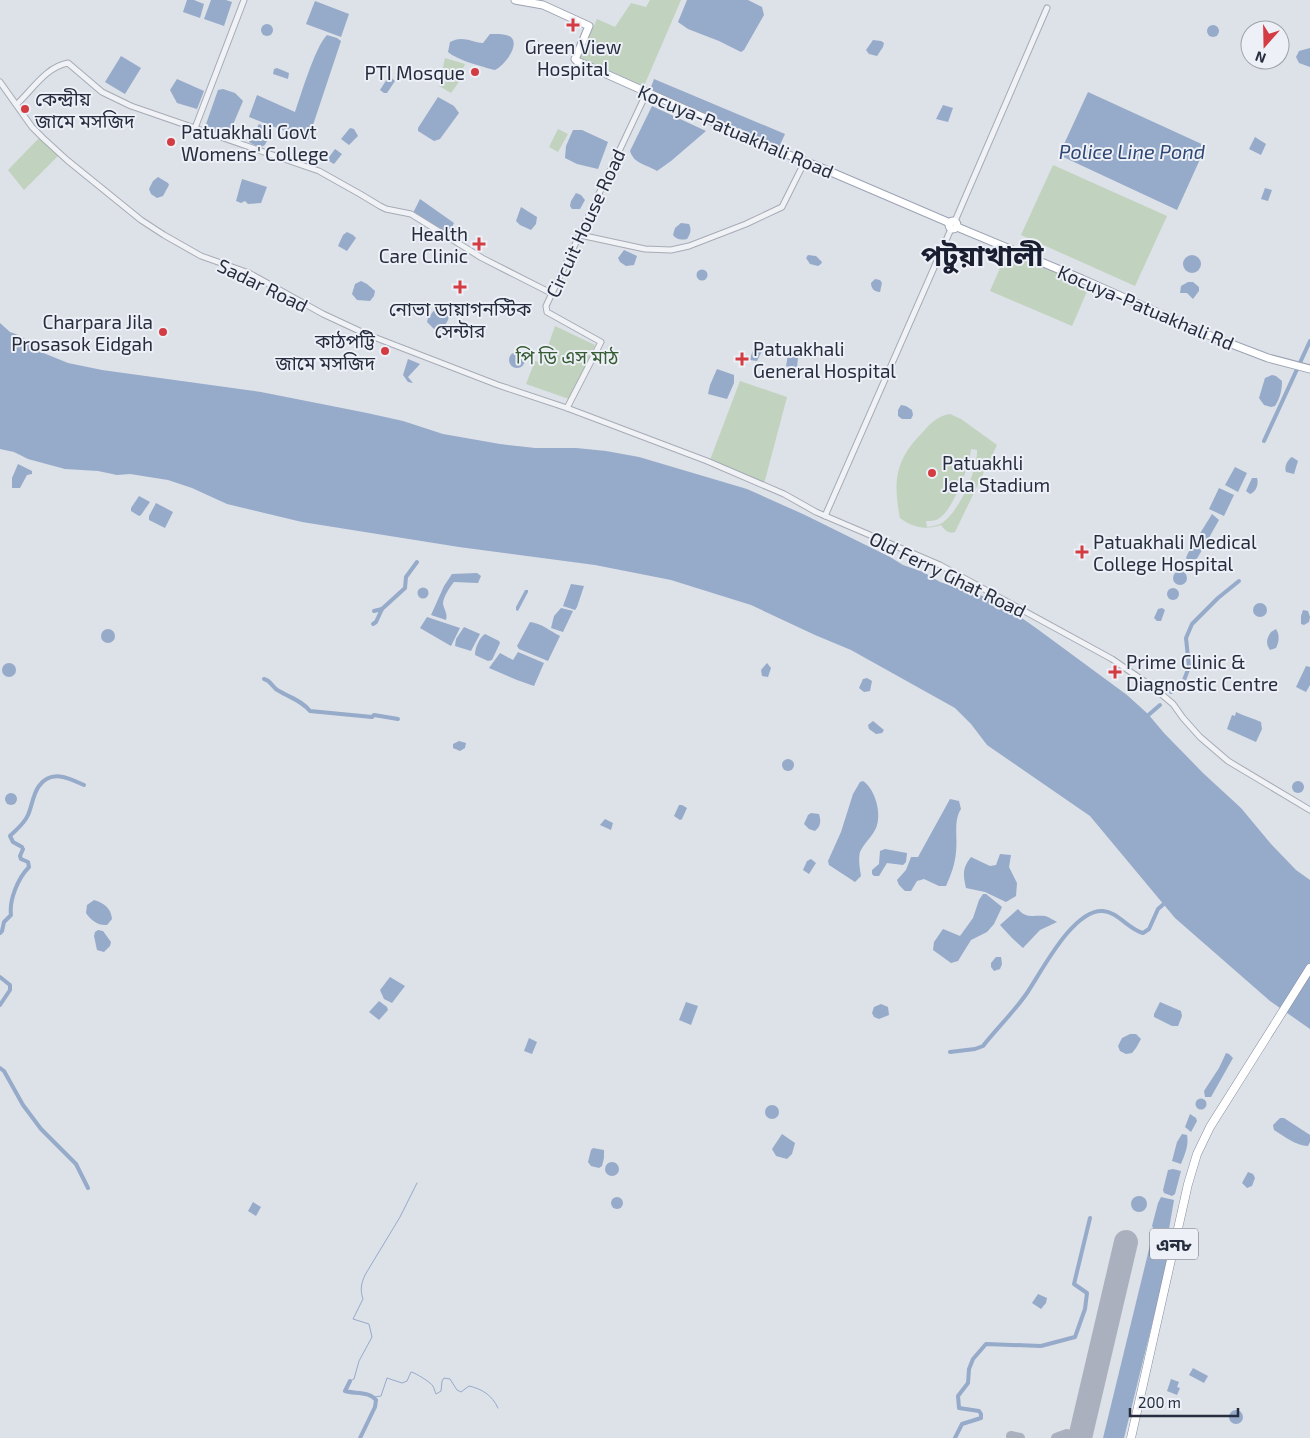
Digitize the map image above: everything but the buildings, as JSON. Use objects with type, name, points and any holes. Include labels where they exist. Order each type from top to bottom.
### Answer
[{"type":"highway","name":"এন৮","points":[[1130,1438],[1194,1160],[1210,1127],[1310,968]]},
{"type":"main road","name":"Kocuya-Patuakhali Road","points":[[515,0],[543,5],[588,25],[575,59],[779,151],[953,225]]},
{"type":"main road","name":"Kocuya-Patuakhali Rd","points":[[953,225],[1082,279],[1213,338],[1259,355],[1307,368]]},
{"type":"street","points":[[195,128],[244,0]]},
{"type":"street","points":[[824,516],[1047,8]]},
{"type":"street","points":[[17,104],[48,72],[68,63],[102,92],[111,97],[131,106],[319,172],[386,209],[411,214],[482,258],[550,293]]},
{"type":"street","name":"Sadar Road","points":[[0,82],[32,127],[68,160],[141,220],[164,235],[201,256],[249,273],[308,306],[357,330],[498,385],[548,401]]},
{"type":"street","name":"Circuit House Road","points":[[567,408],[601,342],[547,312],[546,306],[550,293],[580,235],[647,92]]},
{"type":"street","points":[[580,235],[645,249],[671,250],[689,246],[746,224],[782,207],[806,162]]},
{"type":"street","name":"Old Ferry Ghat Road","points":[[548,401],[707,461],[784,494],[824,516],[940,565],[1112,659],[1154,688],[1173,704],[1200,737],[1228,761],[1310,810]]},
{"type":"green space","points":[[650,0],[681,0],[644,86],[580,58],[597,19],[615,27],[631,3],[646,7]]},
{"type":"green space","points":[[445,58],[465,64],[460,75],[461,79],[451,93],[439,86]]},
{"type":"green space","points":[[558,129],[568,134],[558,152],[549,147]]},
{"type":"green space","points":[[40,137],[59,155],[24,190],[8,170]]},
{"type":"green space","points":[[1053,165],[1167,216],[1135,286],[1021,235]]},
{"type":"green space","points":[[1007,252],[1089,287],[1072,326],[990,291]]},
{"type":"green space","name":"পি ডি এস মাঠ","points":[[555,326],[595,345],[569,399],[526,384],[535,361],[541,363],[549,347]]},
{"type":"green space","points":[[740,381],[787,397],[764,484],[710,460]]},
{"type":"green space","name":"Patuakhli Jela Stadium","points":[[950,414],[961,419],[997,445],[955,532],[947,531],[941,525],[930,527],[920,527],[910,524],[900,518],[898,505],[897,482],[901,462],[913,443],[931,424]],"holes":[[[971,449],[977,450],[971,479],[955,510],[942,523],[927,527],[926,521],[938,519],[944,514],[955,498],[964,476]]]},
{"type":"water","points":[[187,0],[194,0],[204,4],[200,18],[183,12]]},
{"type":"water","points":[[211,0],[232,2],[224,26],[204,19]]},
{"type":"water","points":[[687,0],[748,0],[762,7],[764,15],[741,52],[688,29],[678,22]]},
{"type":"water","points":[[315,1],[349,14],[341,37],[306,24]]},
{"type":"water","points":[[269,24],[272,25],[272,35],[265,36],[262,35],[261,28],[262,25]]},
{"type":"water","points":[[1213,25],[1219,31],[1213,37],[1207,31]]},
{"type":"water","points":[[490,34],[509,36],[514,44],[511,53],[502,65],[495,70],[477,65],[448,52],[450,42],[454,40],[463,39],[483,43]]},
{"type":"water","points":[[327,35],[341,41],[308,140],[249,117],[257,95],[295,112],[313,60]]},
{"type":"water","points":[[873,40],[884,43],[877,56],[869,54],[866,50]]},
{"type":"water","points":[[1310,48],[1310,67],[1299,63],[1296,57],[1299,51]]},
{"type":"water","points":[[121,56],[141,68],[125,94],[105,82]]},
{"type":"water","points":[[277,68],[289,73],[288,79],[273,74],[274,69]]},
{"type":"water","points":[[389,76],[395,81],[387,93],[384,93],[380,90]]},
{"type":"water","points":[[177,79],[204,91],[197,109],[177,103],[170,90]]},
{"type":"water","points":[[654,79],[785,134],[779,147],[650,90]]},
{"type":"water","points":[[223,89],[235,93],[243,101],[229,134],[220,133],[205,127],[218,90]]},
{"type":"water","name":"Police Line Pond","points":[[1088,92],[1206,146],[1177,210],[1059,155]]},
{"type":"water","points":[[438,97],[454,106],[459,113],[440,139],[434,141],[418,131],[418,128]]},
{"type":"water","points":[[943,105],[953,108],[948,122],[936,119]]},
{"type":"water","points":[[652,106],[706,131],[657,171],[634,159],[630,151]]},
{"type":"water","points":[[259,124],[270,129],[266,143],[262,146],[249,142]]},
{"type":"water","points":[[350,128],[354,129],[358,136],[349,145],[341,139]]},
{"type":"water","points":[[573,130],[582,130],[608,142],[598,169],[577,164],[565,158],[566,146]]},
{"type":"water","points":[[1255,137],[1266,144],[1261,155],[1249,149]]},
{"type":"water","points":[[335,149],[342,154],[334,164],[327,160]]},
{"type":"water","points":[[158,177],[169,185],[163,196],[157,198],[151,194],[149,189],[153,181]]},
{"type":"water","points":[[242,179],[267,187],[261,203],[248,204],[245,201],[241,203],[236,201]]},
{"type":"water","points":[[1265,188],[1272,190],[1268,201],[1261,199]]},
{"type":"water","points":[[576,193],[585,200],[580,209],[572,209],[570,206],[571,201]]},
{"type":"water","points":[[420,199],[454,223],[448,235],[413,213]]},
{"type":"water","points":[[521,207],[537,217],[536,224],[531,230],[516,221]]},
{"type":"water","points":[[681,223],[689,224],[690,226],[687,239],[679,239],[673,235],[675,228]]},
{"type":"water","points":[[347,232],[356,238],[347,251],[338,246],[343,235]]},
{"type":"water","points":[[624,250],[637,256],[634,265],[626,266],[620,262],[618,258]]},
{"type":"water","points":[[808,255],[816,256],[822,262],[821,264],[818,266],[810,264],[806,258]]},
{"type":"water","points":[[1192,255],[1198,258],[1201,264],[1198,270],[1192,273],[1186,270],[1183,264],[1186,258]]},
{"type":"water","points":[[702,269],[708,275],[702,281],[696,275]]},
{"type":"water","points":[[875,279],[880,280],[882,283],[880,292],[872,287],[871,283]]},
{"type":"water","points":[[361,281],[375,291],[370,301],[357,300],[352,294],[355,284]]},
{"type":"water","points":[[1188,282],[1193,282],[1199,287],[1199,291],[1193,299],[1187,293],[1180,293],[1181,286]]},
{"type":"water","points":[[436,308],[440,308],[450,315],[440,331],[434,329],[427,322]]},
{"type":"water","points":[[0,323],[10,332],[21,336],[41,352],[68,363],[102,370],[261,392],[403,421],[443,434],[500,444],[535,448],[576,448],[639,457],[747,489],[805,515],[940,582],[1002,604],[1127,695],[1148,714],[1203,773],[1241,808],[1296,870],[1310,880],[1310,1029],[1270,1001],[1175,918],[1090,816],[987,745],[971,724],[955,708],[851,650],[751,605],[671,580],[595,565],[459,547],[302,522],[227,504],[192,488],[168,480],[130,474],[117,475],[98,471],[65,469],[0,449]]},
{"type":"water","points":[[754,348],[762,351],[757,361],[750,360]]},
{"type":"water","points":[[517,352],[523,354],[525,360],[523,366],[517,368],[511,366],[509,360],[511,354]]},
{"type":"water","points":[[788,355],[798,358],[797,367],[786,366]]},
{"type":"water","points":[[408,359],[420,364],[408,377],[413,383],[408,382],[403,375]]},
{"type":"water","points":[[717,369],[734,375],[734,383],[727,399],[708,394]]},
{"type":"water","points":[[1272,375],[1282,381],[1282,384],[1278,400],[1275,406],[1271,407],[1264,405],[1259,398],[1265,378]]},
{"type":"water","points":[[901,405],[912,410],[913,415],[911,419],[902,419],[898,416],[898,410]]},
{"type":"water","points":[[1292,457],[1298,461],[1294,474],[1285,470],[1287,462]]},
{"type":"water","points":[[18,464],[32,471],[32,474],[27,475],[20,488],[12,488],[12,478]]},
{"type":"water","points":[[1235,467],[1247,473],[1238,492],[1225,485]]},
{"type":"water","points":[[1252,478],[1257,478],[1258,483],[1255,490],[1250,494],[1246,491]]},
{"type":"water","points":[[1219,488],[1234,495],[1224,516],[1209,509]]},
{"type":"water","points":[[139,496],[150,502],[139,516],[131,511],[131,508]]},
{"type":"water","points":[[156,503],[173,512],[165,528],[149,520],[149,516]]},
{"type":"water","points":[[1212,514],[1219,520],[1198,557],[1195,561],[1190,562],[1186,558],[1188,553]]},
{"type":"water","points":[[1177,571],[1183,571],[1187,578],[1183,585],[1177,585],[1173,581],[1173,575]]},
{"type":"water","points":[[477,573],[481,576],[478,583],[454,582],[449,589],[443,604],[446,620],[431,615],[444,586],[452,574]]},
{"type":"water","points":[[571,584],[584,586],[575,610],[563,606]]},
{"type":"water","points":[[423,587],[429,593],[423,599],[417,593]]},
{"type":"water","points":[[1173,588],[1179,594],[1173,600],[1167,594]]},
{"type":"water","points":[[525,590],[528,590],[528,592],[518,611],[516,607]]},
{"type":"water","points":[[1260,603],[1265,605],[1267,610],[1265,615],[1260,617],[1255,615],[1253,610],[1255,605]]},
{"type":"water","points":[[561,608],[573,611],[563,632],[551,628],[554,616]]},
{"type":"water","points":[[1162,608],[1165,610],[1161,621],[1157,621],[1154,618],[1158,609]]},
{"type":"water","points":[[1303,610],[1308,611],[1310,617],[1309,622],[1304,625],[1301,624]]},
{"type":"water","points":[[427,617],[460,628],[451,646],[420,628]]},
{"type":"water","points":[[530,622],[560,636],[548,661],[519,649],[517,646]]},
{"type":"water","points":[[464,627],[480,634],[471,651],[455,646],[456,639]]},
{"type":"water","points":[[105,629],[111,629],[115,636],[111,643],[105,643],[101,639],[101,633]]},
{"type":"water","points":[[1276,629],[1279,636],[1278,643],[1276,648],[1270,650],[1267,645],[1268,638],[1271,632]]},
{"type":"water","points":[[485,634],[500,643],[492,660],[488,661],[475,655],[478,643]]},
{"type":"water","points":[[518,652],[544,663],[534,686],[489,668],[500,653],[513,660]]},
{"type":"water","points":[[6,663],[12,663],[16,670],[12,677],[6,677],[2,673],[2,667]]},
{"type":"water","points":[[767,663],[771,668],[768,677],[762,676],[761,670]]},
{"type":"water","points":[[1306,666],[1310,667],[1310,685],[1306,692],[1296,687]]},
{"type":"water","points":[[867,678],[872,681],[870,691],[864,692],[859,688],[863,679]]},
{"type":"water","points":[[1236,712],[1261,722],[1262,729],[1256,742],[1227,729],[1232,715],[1235,716]]},
{"type":"water","points":[[873,721],[884,730],[882,733],[876,734],[869,729],[868,725]]},
{"type":"water","points":[[459,741],[466,743],[465,748],[460,751],[453,748],[453,744]]},
{"type":"water","points":[[788,759],[794,765],[788,771],[782,765]]},
{"type":"water","points":[[863,781],[868,785],[877,803],[878,823],[860,852],[861,876],[855,882],[829,865],[828,861],[841,832],[853,794],[860,782]]},
{"type":"water","points":[[1298,781],[1304,787],[1298,793],[1292,787]]},
{"type":"water","points":[[13,793],[16,794],[16,804],[9,805],[6,804],[5,797],[6,794]]},
{"type":"water","points":[[950,799],[959,801],[961,809],[956,824],[955,861],[946,886],[939,886],[924,879],[917,881],[911,891],[905,891],[897,880],[906,870],[911,857],[918,857]]},
{"type":"water","points":[[679,805],[687,808],[680,820],[674,816]]},
{"type":"water","points":[[811,813],[819,814],[820,817],[819,825],[815,831],[809,829],[804,824]]},
{"type":"water","points":[[605,819],[613,823],[611,830],[600,825]]},
{"type":"water","points":[[885,849],[907,853],[906,862],[903,865],[887,863],[879,876],[874,876],[872,870],[879,864],[880,851]]},
{"type":"water","points":[[1000,854],[1011,855],[1009,867],[1017,883],[1016,896],[1006,902],[985,892],[966,888],[964,879],[965,868],[971,857],[990,866],[996,865]]},
{"type":"water","points":[[811,859],[816,863],[809,874],[803,870],[807,861]]},
{"type":"water","points":[[983,894],[986,894],[1002,907],[994,924],[987,932],[971,940],[958,961],[951,963],[933,950],[934,942],[943,929],[960,936],[973,918]]},
{"type":"water","points":[[94,900],[104,904],[109,909],[112,919],[107,925],[95,922],[86,913],[87,905]]},
{"type":"water","points":[[1018,909],[1030,916],[1045,916],[1057,922],[1040,930],[1023,948],[1000,925]]},
{"type":"water","points":[[98,930],[103,931],[111,942],[104,952],[97,950],[94,936]]},
{"type":"water","points":[[996,957],[1001,957],[1002,964],[1000,969],[994,971],[991,963]]},
{"type":"water","points":[[390,977],[405,986],[392,1003],[384,999],[380,990]]},
{"type":"water","points":[[379,1001],[388,1010],[379,1020],[369,1012]]},
{"type":"water","points":[[686,1002],[698,1006],[691,1025],[679,1020]]},
{"type":"water","points":[[1160,1002],[1181,1011],[1182,1016],[1178,1026],[1172,1026],[1154,1017]]},
{"type":"water","points":[[881,1004],[888,1007],[889,1015],[879,1019],[874,1017],[872,1013],[874,1007]]},
{"type":"water","points":[[1130,1034],[1136,1034],[1141,1039],[1132,1053],[1126,1054],[1120,1051],[1118,1046],[1122,1038]]},
{"type":"water","points":[[529,1038],[537,1042],[532,1054],[524,1051]]},
{"type":"water","points":[[1226,1053],[1233,1058],[1211,1097],[1205,1097],[1204,1091]]},
{"type":"water","points":[[1199,1099],[1203,1099],[1206,1104],[1205,1108],[1199,1109],[1196,1106],[1196,1102]]},
{"type":"water","points":[[772,1105],[777,1107],[779,1112],[777,1117],[772,1119],[767,1117],[765,1112],[767,1107]]},
{"type":"water","points":[[1190,1114],[1197,1121],[1191,1132],[1185,1127]]},
{"type":"water","points":[[1280,1118],[1284,1118],[1310,1135],[1308,1146],[1295,1143],[1274,1130],[1273,1125]]},
{"type":"water","points":[[782,1134],[795,1143],[792,1154],[787,1159],[776,1156],[772,1149]]},
{"type":"water","points":[[1182,1134],[1187,1135],[1187,1142],[1181,1164],[1172,1161],[1177,1142]]},
{"type":"water","points":[[593,1148],[604,1150],[602,1166],[599,1168],[591,1166],[588,1162]]},
{"type":"water","points":[[612,1162],[617,1164],[619,1169],[617,1174],[612,1176],[607,1174],[605,1169],[607,1164]]},
{"type":"water","points":[[1168,1170],[1181,1171],[1175,1194],[1172,1196],[1164,1193],[1163,1190]]},
{"type":"water","points":[[1248,1172],[1253,1174],[1255,1178],[1252,1186],[1247,1188],[1242,1183]]},
{"type":"water","points":[[1139,1196],[1147,1204],[1139,1212],[1131,1204]]},
{"type":"water","points":[[619,1197],[622,1198],[622,1208],[615,1209],[612,1208],[611,1201],[612,1198]]},
{"type":"water","points":[[1161,1197],[1174,1200],[1169,1229],[1165,1232],[1155,1231],[1152,1226]]},
{"type":"water","points":[[253,1202],[261,1207],[256,1216],[248,1211]]},
{"type":"water","points":[[1154,1235],[1167,1237],[1172,1243],[1124,1438],[1103,1438],[1152,1237]]},
{"type":"water","points":[[1038,1294],[1047,1298],[1046,1303],[1041,1309],[1032,1303]]},
{"type":"water","points":[[1193,1368],[1208,1376],[1204,1383],[1189,1375]]},
{"type":"water","points":[[1171,1379],[1179,1382],[1177,1387],[1180,1388],[1177,1395],[1167,1391]]},
{"type":"water","points":[[1236,1410],[1241,1412],[1243,1417],[1241,1422],[1236,1424],[1231,1422],[1229,1417],[1231,1412]]},
{"type":"waterway","points":[[1264,441],[1310,341]]},
{"type":"waterway","points":[[374,611],[382,609],[405,588],[406,577],[417,562]]},
{"type":"waterway","points":[[1171,692],[1184,680],[1189,667],[1186,638],[1192,624],[1218,598],[1239,581]]},
{"type":"waterway","points":[[373,624],[376,622],[382,609]]},
{"type":"waterway","points":[[264,679],[269,681],[277,690],[300,702],[310,711],[372,717],[374,715],[398,719]]},
{"type":"waterway","points":[[1145,718],[1160,705]]},
{"type":"waterway","points":[[22,847],[13,842],[10,836],[26,818],[39,786],[44,781],[55,776],[84,785]]},
{"type":"waterway","points":[[0,933],[4,922],[11,915],[11,903],[18,883],[29,867],[28,862],[21,859],[20,856],[23,849]]},
{"type":"waterway","points":[[950,1052],[975,1049],[983,1046],[1022,1000],[1059,943],[1081,920],[1092,913],[1108,912],[1143,933],[1149,929],[1158,909],[1166,902]]},
{"type":"waterway","points":[[0,977],[10,985],[10,990],[0,1005]]},
{"type":"waterway","points":[[0,1068],[4,1071],[23,1105],[41,1129],[76,1164],[88,1188]]},
{"type":"waterway","points":[[350,1381],[354,1379],[359,1361],[372,1337],[369,1324],[353,1319],[363,1299],[361,1290],[365,1275],[400,1217],[417,1183]]},
{"type":"waterway","points":[[955,1438],[962,1424],[981,1418],[979,1411],[959,1408],[958,1396],[968,1383],[969,1369],[973,1359],[986,1344],[1041,1346],[1075,1337],[1085,1309],[1087,1293],[1074,1284],[1090,1218]]},
{"type":"waterway","points":[[374,1397],[381,1396],[387,1378],[402,1383],[407,1381],[411,1372],[431,1384],[436,1394],[441,1391],[444,1378],[450,1379],[457,1390],[461,1392],[469,1386],[482,1391],[490,1396],[498,1408]]},
{"type":"waterway","points":[[350,1381],[345,1391],[370,1395],[376,1400],[375,1407],[360,1438]]},
{"type":"taxiway","points":[[1056,1438],[1067,1434],[1080,1437]]},
{"type":"taxiway","points":[[1011,1436],[1020,1438]]},
{"type":"runway","points":[[1080,1438],[1126,1242]]},
{"type":"place","name":"Green View Hospital","points":[[573,25]]},
{"type":"place","name":"PTI Mosque","points":[[475,72]]},
{"type":"place","name":"কেন্দ্রীয় জামে মসজিদ","points":[[25,109]]},
{"type":"place","name":"Patuakhali Govt Womens' College","points":[[171,142]]},
{"type":"place","name":"Health Care Clinic","points":[[479,244]]},
{"type":"place","name":"নোভা ডায়াগনস্টিক সেন্টার","points":[[460,287]]},
{"type":"place","name":"Charpara Jila Prosasok Eidgah","points":[[163,332]]},
{"type":"place","name":"কাঠপট্টি জামে মসজিদ","points":[[385,351]]},
{"type":"place","name":"Patuakhali General Hospital","points":[[742,359]]},
{"type":"place","name":"Patuakhli Jela Stadium","points":[[932,473]]},
{"type":"place","name":"Patuakhali Medical College Hospital","points":[[1082,552]]},
{"type":"place","name":"Prime Clinic & Diagnostic Centre","points":[[1115,672]]},
{"type":"district","name":"পটুয়াখালী","points":[[982,254]]}]
